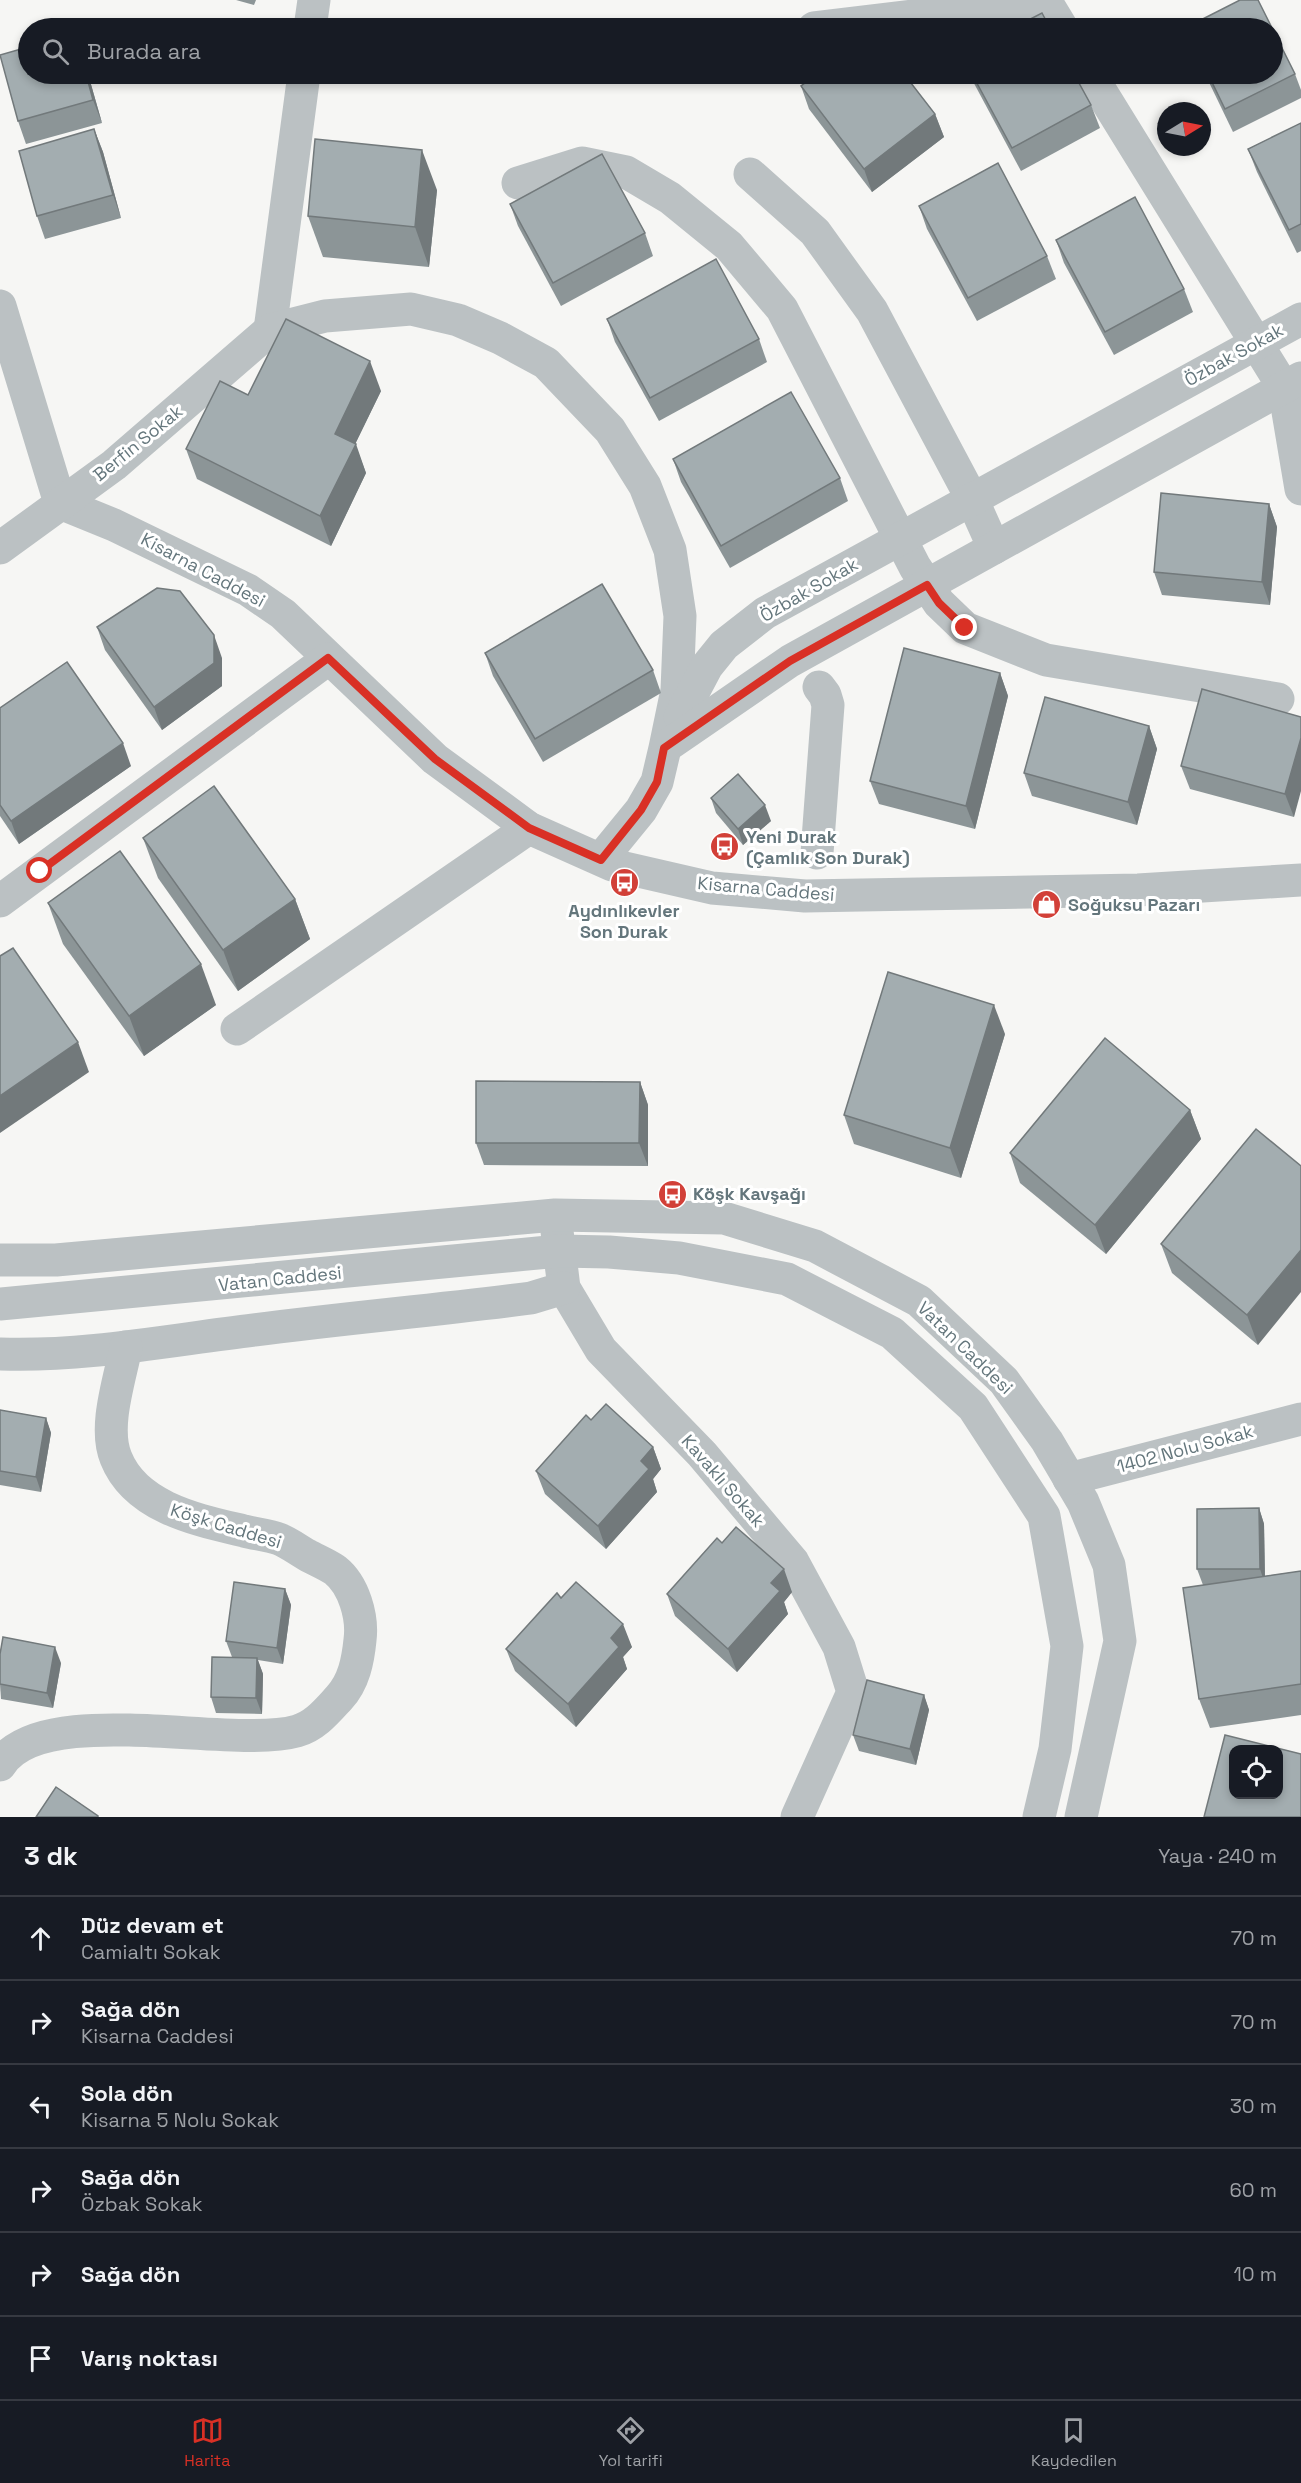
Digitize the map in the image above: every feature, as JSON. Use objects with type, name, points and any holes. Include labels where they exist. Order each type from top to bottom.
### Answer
[{"type":"street","points":[[311,18],[314,0]]},
{"type":"street","points":[[896,18],[1045,0],[1056,18]]},
{"type":"street","points":[[303,84],[270,330],[325,316],[411,309],[458,320],[500,338],[546,363],[610,430],[645,486],[670,550],[680,616],[677,690],[657,782],[641,810],[601,860]]},
{"type":"street","points":[[1096,84],[1257,343],[1293,383],[1301,489]]},
{"type":"street","points":[[518,183],[582,163],[626,172],[669,198],[729,246],[782,309],[900,538],[939,603],[965,628],[1046,660],[1278,699]]},
{"type":"street","points":[[750,174],[815,232],[872,310],[972,499],[994,548]]},
{"type":"street","points":[[0,306],[60,503]]},
{"type":"street","name":"Özbak Sokak","points":[[664,748],[706,666],[724,645],[765,613],[1301,319]]},
{"type":"street","name":"Berfin Sokak","points":[[0,548],[154,433],[270,330]]},
{"type":"street","points":[[664,748],[790,661],[1293,383]]},
{"type":"street","name":"Kisarna Caddesi","points":[[60,503],[104,520],[248,590],[283,614],[435,759],[529,828],[612,865],[712,888],[805,896],[1138,890],[1301,880]]},
{"type":"street","points":[[0,901],[328,658]]},
{"type":"street","points":[[817,853],[828,705],[819,687]]},
{"type":"street","points":[[237,1029],[529,828]]},
{"type":"street","points":[[0,1354],[40,1356],[126,1347],[256,1329],[531,1298],[564,1288],[555,1215]]},
{"type":"street","name":"Vatan Caddesi","points":[[0,1260],[56,1260],[555,1215],[724,1218],[815,1246],[919,1301],[1004,1381],[1047,1441],[1083,1502],[1108,1565],[1120,1641],[1081,1817]]},
{"type":"street","name":"Vatan Caddesi","points":[[0,1304],[560,1251],[609,1252],[679,1258],[788,1278],[892,1333],[973,1407],[1044,1516],[1067,1647],[1055,1749],[1039,1817]]},
{"type":"street","name":"Kavaklı Sokak","points":[[564,1288],[600,1350],[702,1454],[793,1562],[839,1647],[853,1692],[797,1817]]},
{"type":"street","name":"Köşk Caddesi","points":[[0,1765],[14,1750],[39,1739],[81,1731],[155,1730],[265,1736],[299,1731],[321,1718],[345,1692],[358,1663],[362,1628],[354,1595],[336,1571],[279,1539],[203,1521],[156,1503],[133,1484],[116,1459],[110,1432],[126,1347]]},
{"type":"street","name":"1402 Nolu Sokak","points":[[1069,1479],[1301,1419]]},
{"type":"building","points":[[1240,0],[1258,0],[1267,18],[1205,18]]},
{"type":"building","points":[[1042,13],[1045,18],[1032,18]]},
{"type":"building","points":[[18,50],[18,84],[89,84],[93,100],[18,121],[0,55]]},
{"type":"building","points":[[1283,50],[1295,74],[1283,80]]},
{"type":"building","points":[[804,84],[912,84],[935,114],[864,169],[801,86]]},
{"type":"building","points":[[977,84],[1079,84],[1091,105],[1012,148]]},
{"type":"building","points":[[1213,84],[1275,84],[1225,109]]},
{"type":"building","points":[[1301,123],[1301,224],[1289,230],[1248,149]]},
{"type":"building","points":[[94,129],[113,195],[37,216],[19,151]]},
{"type":"building","points":[[315,139],[422,150],[415,227],[308,216]]},
{"type":"building","points":[[602,154],[645,233],[553,283],[510,204]]},
{"type":"building","points":[[998,163],[1047,256],[968,298],[919,206]]},
{"type":"building","points":[[1135,197],[1184,289],[1105,332],[1056,240]]},
{"type":"building","points":[[716,259],[759,339],[650,398],[607,319]]},
{"type":"building","points":[[286,319],[370,361],[335,434],[356,444],[320,516],[186,449],[220,381],[248,395]]},
{"type":"building","points":[[791,392],[840,478],[721,546],[673,459]]},
{"type":"building","points":[[1161,493],[1269,504],[1262,582],[1154,572]]},
{"type":"building","points":[[602,584],[653,670],[535,739],[485,653]]},
{"type":"building","points":[[157,588],[180,591],[214,635],[214,663],[154,707],[97,627]]},
{"type":"building","points":[[904,648],[1000,673],[966,806],[870,781]]},
{"type":"building","points":[[67,662],[123,743],[11,821],[0,805],[0,708]]},
{"type":"building","points":[[1202,689],[1301,717],[1301,738],[1285,794],[1181,766]]},
{"type":"building","points":[[1045,697],[1149,726],[1128,802],[1024,773]]},
{"type":"building","points":[[738,774],[765,805],[738,829],[711,798]]},
{"type":"building","points":[[214,786],[295,899],[223,950],[143,838]]},
{"type":"building","points":[[120,851],[201,964],[129,1016],[48,903]]},
{"type":"building","points":[[13,948],[78,1042],[0,1096],[0,956]]},
{"type":"building","points":[[888,972],[994,1005],[950,1148],[844,1115]]},
{"type":"building","points":[[1105,1038],[1190,1110],[1095,1225],[1010,1153]]},
{"type":"building","points":[[476,1081],[640,1082],[639,1143],[476,1143]]},
{"type":"building","points":[[1256,1129],[1301,1166],[1301,1250],[1247,1315],[1161,1244]]},
{"type":"building","points":[[606,1404],[653,1447],[641,1461],[649,1469],[598,1526],[536,1471],[586,1415],[591,1420]]},
{"type":"building","points":[[0,1410],[46,1418],[36,1477],[0,1471]]},
{"type":"building","points":[[1259,1508],[1260,1569],[1197,1569],[1197,1509]]},
{"type":"building","points":[[736,1527],[784,1569],[771,1583],[780,1591],[728,1649],[667,1594],[717,1538],[722,1543]]},
{"type":"building","points":[[1301,1571],[1301,1684],[1199,1699],[1183,1588]]},
{"type":"building","points":[[234,1582],[285,1589],[277,1648],[226,1641]]},
{"type":"building","points":[[576,1582],[623,1624],[611,1638],[619,1647],[568,1704],[506,1649],[557,1593],[561,1598]]},
{"type":"building","points":[[3,1637],[55,1647],[47,1693],[0,1684],[0,1654]]},
{"type":"building","points":[[212,1657],[257,1658],[256,1698],[211,1697]]},
{"type":"building","points":[[867,1680],[924,1695],[910,1749],[853,1735]]},
{"type":"building","points":[[1225,1735],[1265,1745],[1229,1745],[1229,1799],[1283,1799],[1283,1750],[1301,1754],[1301,1817],[1204,1817]]},
{"type":"building","points":[[56,1787],[98,1816],[98,1817],[36,1817]]},
{"type":"place","name":"Yeni Durak (Çamlık Son Durak)","points":[[725,847]]},
{"type":"place","name":"Aydınlıkevler Son Durak","points":[[624,882]]},
{"type":"place","name":"Soğuksu Pazarı","points":[[1047,905]]},
{"type":"place","name":"Köşk Kavşağı","points":[[672,1194]]},
{"type":"route","points":[[40,871],[328,658],[435,759],[529,828],[601,860],[641,810],[657,782],[664,748],[790,661],[927,585],[939,603],[965,628]]}]
